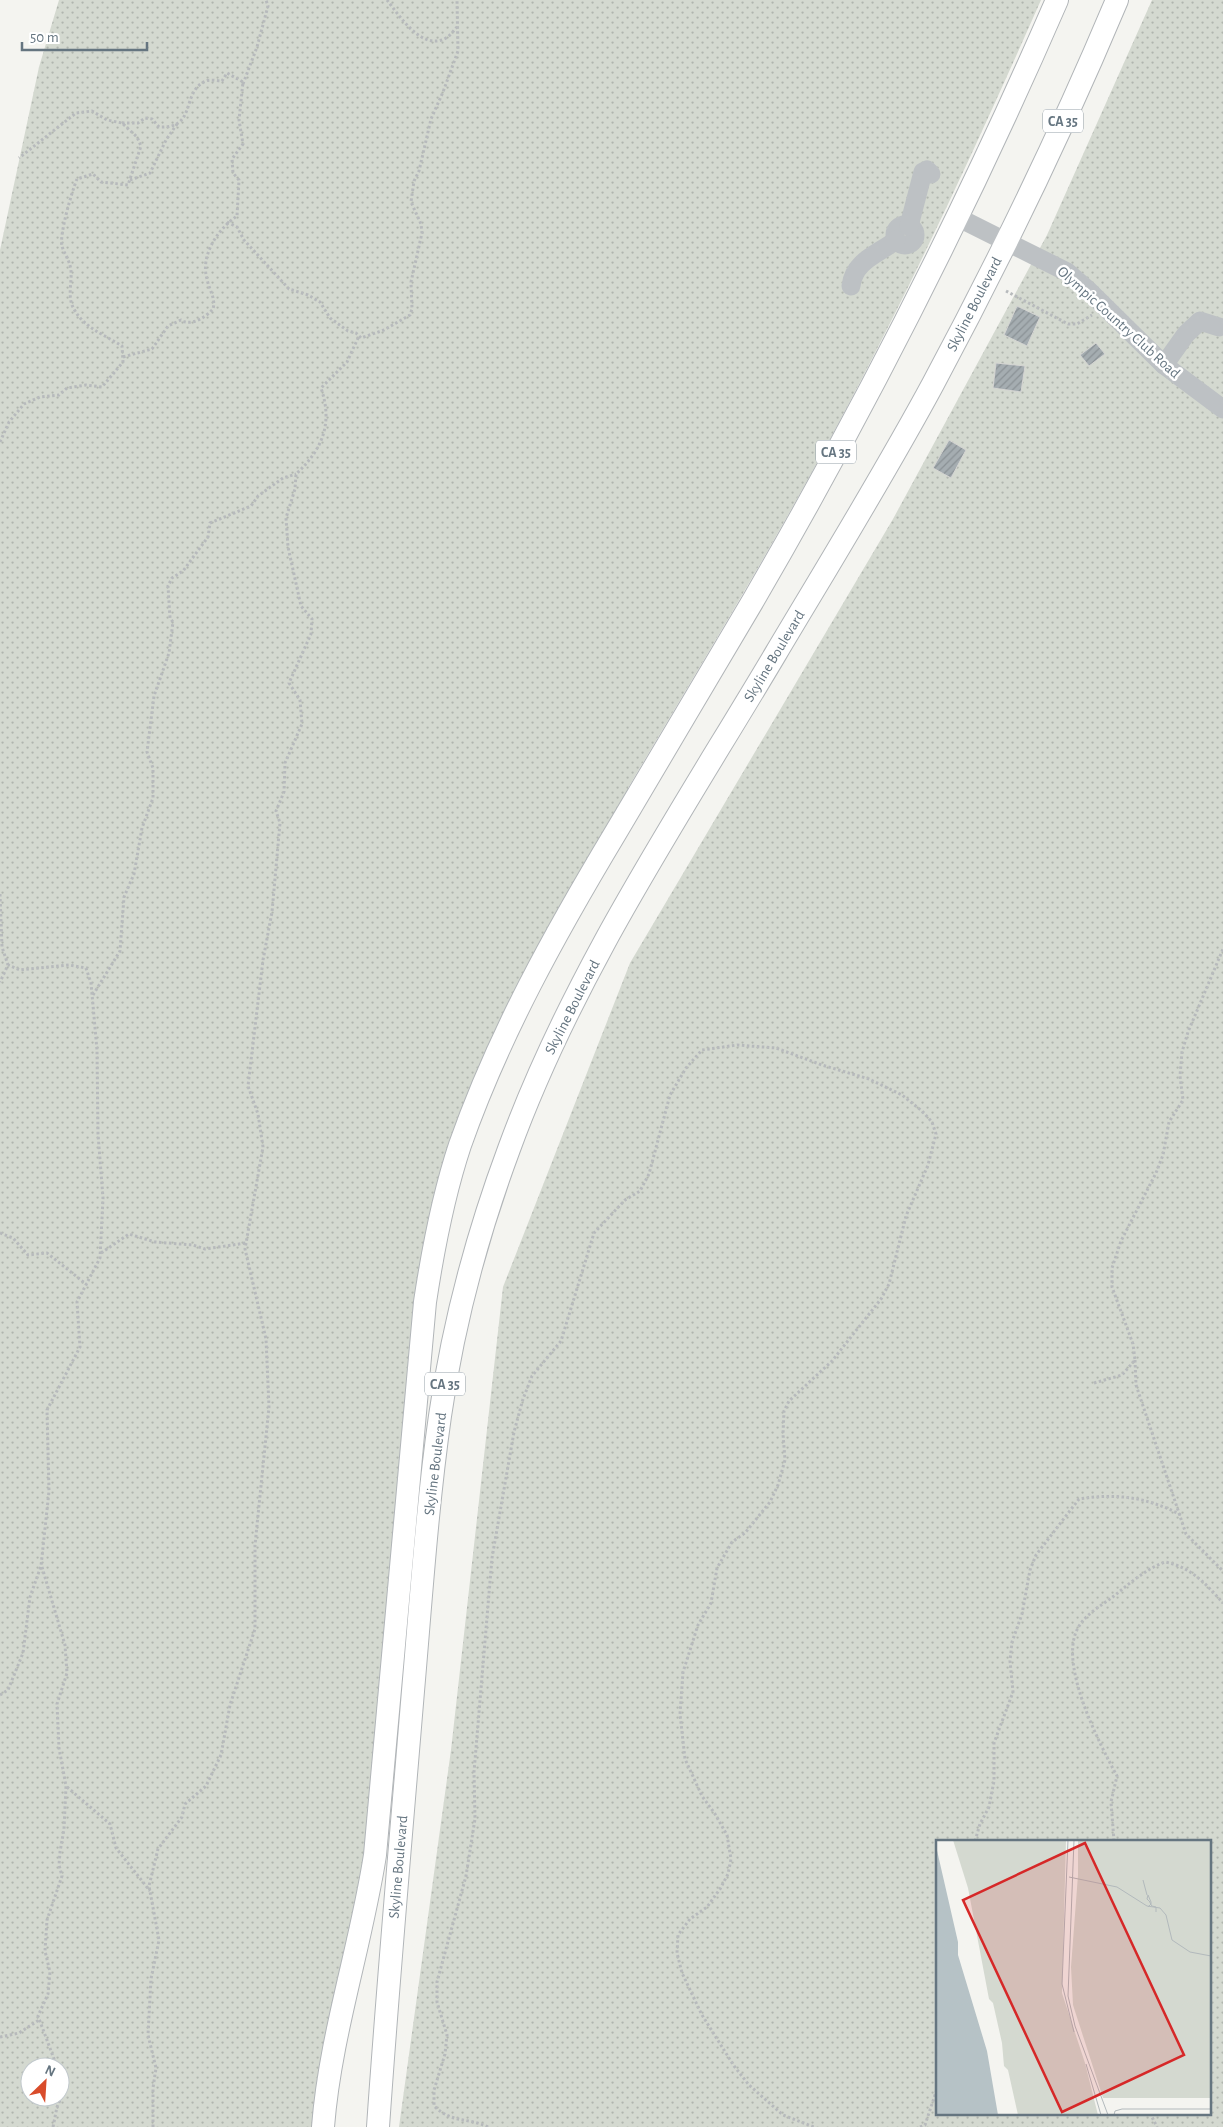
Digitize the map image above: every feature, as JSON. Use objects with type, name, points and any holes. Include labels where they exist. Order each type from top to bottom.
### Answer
[{"type":"main road","name":"Skyline Boulevard","points":[[323,2127],[334,2053],[363,1927],[375,1855],[424,1302],[438,1228],[459,1148],[488,1074],[534,974],[593,870],[784,547],[884,362],[1008,111],[1056,0]]},
{"type":"main road","name":"Skyline Boulevard","points":[[378,2127],[403,1804],[428,1526],[440,1416],[461,1307],[492,1198],[531,1092],[577,993],[631,897],[894,453],[944,364],[1006,241],[1117,0]]},
{"type":"lane","points":[[851,286],[854,275],[863,262],[896,240],[903,245],[912,243],[914,234],[909,226],[923,172],[927,170],[931,174]]},
{"type":"lane","name":"Olympic Country Club Road","points":[[957,216],[1067,272],[1164,365],[1223,409]]},
{"type":"lane","points":[[1164,365],[1186,334],[1200,321],[1219,327]]},
{"type":"path","points":[[123,357],[152,349],[168,326],[181,320],[185,323],[192,322],[209,314],[213,309],[212,294],[206,277],[206,254],[227,222],[237,216],[239,180],[233,173],[232,159],[243,144],[239,120],[243,84],[257,47],[268,6],[266,0]]},
{"type":"path","points":[[387,0],[419,36],[434,41],[445,39],[458,26]]},
{"type":"path","points":[[227,222],[237,227],[244,240],[290,289],[308,295],[320,302],[330,318],[361,338],[384,330],[410,315],[412,309],[411,282],[422,233],[421,224],[411,202],[414,181],[419,171],[431,119],[458,50],[457,0]]},
{"type":"path","points":[[130,180],[150,173],[166,140],[183,120],[197,87],[208,80],[222,81],[227,73],[243,82],[243,84]]},
{"type":"path","points":[[19,158],[76,114],[92,111],[107,120],[122,123],[138,123],[145,118],[152,119],[159,127],[178,124]]},
{"type":"path","points":[[0,442],[9,422],[24,404],[40,396],[59,394],[67,388],[86,385],[102,387],[123,362],[122,346],[84,324],[72,308],[70,291],[71,272],[68,255],[62,247],[70,196],[78,179],[93,174],[101,182],[114,185],[128,185],[142,146],[137,137],[122,123]]},
{"type":"path","points":[[1006,291],[1068,324],[1085,320],[1102,305]]},
{"type":"path","points":[[92,996],[120,951],[124,897],[134,874],[142,828],[153,798],[154,768],[147,752],[154,696],[169,653],[173,622],[170,618],[168,586],[172,578],[183,571],[208,537],[210,523],[251,506],[258,496],[283,478],[296,474],[307,463],[322,443],[327,406],[321,388],[347,362],[359,336]]},
{"type":"path","points":[[154,2127],[153,2088],[156,2068],[148,2035],[151,1979],[159,1940],[149,1886],[158,1849],[182,1818],[185,1804],[206,1786],[221,1755],[230,1705],[256,1629],[255,1545],[269,1407],[266,1339],[245,1248],[263,1147],[258,1114],[248,1086],[263,960],[272,912],[280,823],[276,811],[284,792],[285,763],[302,724],[300,700],[289,683],[311,634],[312,619],[301,606],[288,547],[286,518],[296,489],[296,474]]},
{"type":"path","points":[[0,894],[2,947],[8,965],[0,982]]},
{"type":"path","points":[[1223,949],[1188,1032],[1182,1052],[1180,1076],[1183,1100],[1169,1122],[1163,1155],[1156,1173],[1121,1242],[1112,1268],[1112,1287],[1133,1344],[1136,1385],[1186,1534],[1223,1571]]},
{"type":"path","points":[[1217,965],[1223,961]]},
{"type":"path","points":[[0,1695],[8,1690],[23,1653],[30,1596],[41,1566],[49,1491],[47,1410],[80,1347],[76,1302],[100,1254],[103,1198],[98,1134],[97,1050],[91,983],[86,968],[69,964],[20,970],[8,965]]},
{"type":"path","points":[[488,2127],[443,2115],[434,2106],[434,2090],[445,2054],[447,2035],[437,2002],[437,1982],[466,1876],[475,1819],[474,1772],[492,1558],[514,1432],[522,1399],[532,1376],[561,1341],[594,1233],[625,1200],[640,1191],[649,1174],[665,1108],[677,1081],[702,1050],[737,1045],[788,1051],[822,1065],[869,1079],[902,1095],[922,1111],[932,1122],[936,1134],[928,1165],[906,1216],[889,1284],[881,1299],[832,1361],[789,1401],[784,1411],[785,1460],[778,1485],[770,1502],[745,1533],[732,1542],[717,1568],[711,1603],[698,1625],[683,1672],[680,1714],[685,1759],[702,1796],[727,1835],[731,1858],[728,1874],[720,1889],[707,1907],[690,1919],[678,1935],[677,1952],[682,1973],[702,2015],[734,2066],[750,2085],[783,2115],[814,2127]]},
{"type":"path","points":[[0,1233],[13,1238],[28,1255],[47,1253],[86,1284]]},
{"type":"path","points":[[100,1254],[129,1234],[155,1242],[193,1245],[204,1249],[246,1242]]},
{"type":"path","points":[[1094,1383],[1122,1375],[1135,1360]]},
{"type":"path","points":[[975,1840],[980,1824],[989,1807],[994,1781],[994,1743],[1013,1692],[1010,1661],[1012,1642],[1022,1614],[1030,1570],[1036,1555],[1079,1499],[1118,1495],[1146,1500],[1181,1515]]},
{"type":"path","points":[[1114,1840],[1111,1802],[1117,1776],[1103,1750],[1078,1687],[1072,1662],[1076,1632],[1096,1607],[1112,1598],[1139,1576],[1165,1562],[1178,1565],[1193,1573],[1223,1603]]},
{"type":"path","points":[[41,1566],[65,1645],[66,1673],[57,1704],[58,1748],[66,1786],[64,1829],[60,1859],[62,1876],[48,1920],[45,1951],[50,1972],[48,1994],[38,2016],[53,2057]]},
{"type":"path","points":[[66,1786],[110,1824],[116,1848],[150,1892]]},
{"type":"path","points":[[0,2037],[19,2032],[39,2020]]},
{"type":"path","points":[[920,2127],[925,2125],[936,2092]]},
{"type":"path","points":[[53,2127],[57,2107]]},
{"type":"path","points":[[1150,2114],[1157,2127]]},
{"type":"shaded area","points":[[59,0],[1041,0],[923,256],[827,445],[773,542],[628,788],[638,794],[572,906],[448,1186],[379,1817],[323,2127],[0,2127],[0,250],[39,67]]},
{"type":"shaded area","points":[[1152,0],[1223,0],[1223,2127],[399,2127],[451,1750],[503,1287],[630,963],[893,519],[1047,235]]},
{"type":"building","points":[[1017,306],[1040,317],[1027,346],[1004,335]]},
{"type":"building","points":[[1096,343],[1105,354],[1089,366],[1080,355]]},
{"type":"building","points":[[996,363],[1025,366],[1021,392],[993,388]]},
{"type":"building","points":[[949,440],[966,450],[951,478],[933,468]]}]
